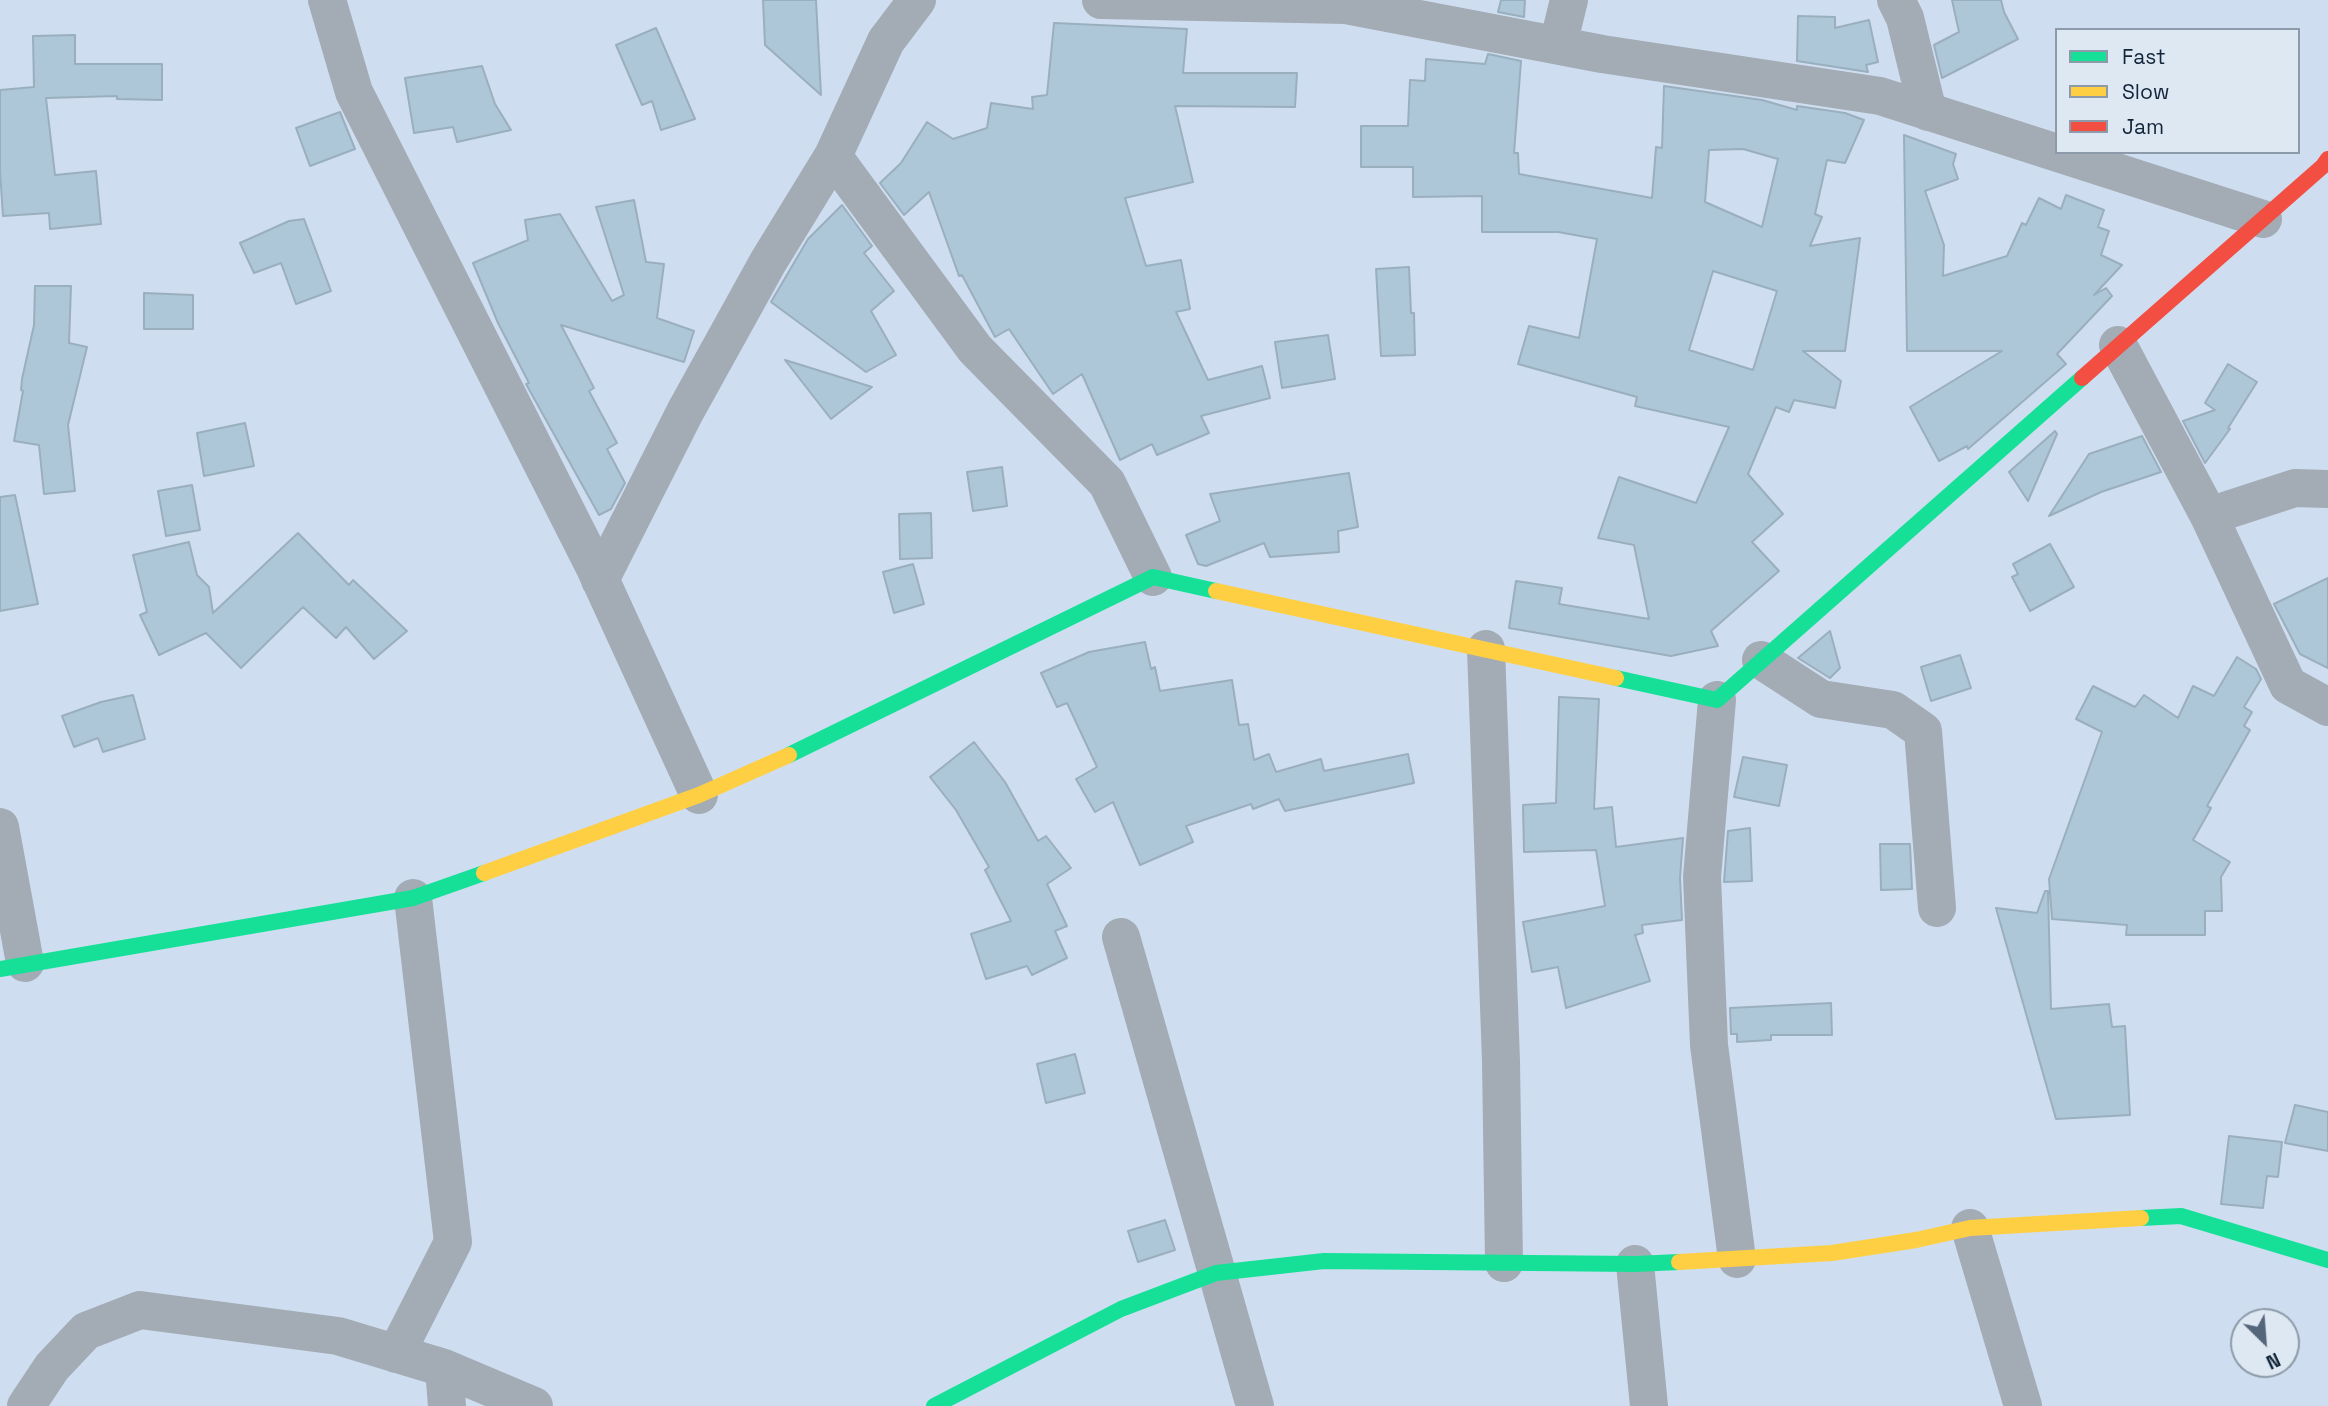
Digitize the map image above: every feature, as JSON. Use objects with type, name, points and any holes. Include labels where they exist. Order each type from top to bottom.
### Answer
[{"type":"street","points":[[327,0],[354,92],[600,580],[699,795]]},
{"type":"street","points":[[600,580],[685,412],[768,262],[833,156],[886,41],[917,0]]},
{"type":"street","points":[[1101,0],[1321,2],[1346,5],[1615,56],[1880,96],[2055,153]]},
{"type":"street","points":[[1558,45],[1569,0]]},
{"type":"street","points":[[1896,0],[1905,19],[1928,112]]},
{"type":"street","points":[[2059,154],[2263,219]]},
{"type":"street","points":[[833,156],[975,349],[1107,483],[1153,576]]},
{"type":"street","points":[[1737,1259],[1709,1045],[1702,877],[1717,700],[2326,164]]},
{"type":"street","points":[[2118,345],[2209,516],[2288,685],[2328,707]]},
{"type":"street","points":[[2209,516],[2295,488],[2328,489]]},
{"type":"street","points":[[0,827],[12,966],[412,898],[699,795],[786,756],[1153,576],[1717,700]]},
{"type":"street","points":[[1486,649],[1501,1061],[1504,1263]]},
{"type":"street","points":[[1761,660],[1821,699],[1893,710],[1923,731],[1937,908]]},
{"type":"street","points":[[396,1354],[453,1241],[412,898]]},
{"type":"street","points":[[1121,937],[1255,1406]]},
{"type":"street","points":[[934,1406],[1121,1309],[1216,1273],[1324,1261],[1634,1264],[1737,1259],[1832,1253],[1916,1240],[1970,1228],[2181,1216],[2328,1260]]},
{"type":"street","points":[[1970,1228],[2024,1406]]},
{"type":"street","points":[[1634,1264],[1649,1406]]},
{"type":"street","points":[[26,1406],[52,1367],[86,1331],[140,1310],[338,1336],[444,1368],[534,1406]]},
{"type":"street","points":[[444,1368],[447,1406]]},
{"type":"building","points":[[763,0],[816,0],[821,95],[765,45]]},
{"type":"building","points":[[1501,0],[1525,0],[1524,17],[1498,12]]},
{"type":"building","points":[[1952,0],[2001,0],[2018,39],[1942,78],[1934,45],[1959,32]]},
{"type":"building","points":[[1798,16],[1835,17],[1835,28],[1869,20],[1878,62],[1866,65],[1868,72],[1797,61]]},
{"type":"building","points":[[1054,23],[1187,29],[1183,73],[1297,73],[1295,107],[1175,106],[1193,182],[1125,198],[1146,266],[1181,260],[1190,309],[1176,312],[1208,380],[1262,366],[1270,398],[1201,416],[1209,433],[1157,455],[1152,444],[1120,460],[1082,374],[1053,394],[1009,329],[995,337],[962,275],[959,276],[929,192],[904,215],[880,183],[901,163],[927,122],[953,139],[987,128],[991,103],[1033,109],[1032,97],[1047,95]]},
{"type":"building","points":[[656,28],[695,119],[661,130],[652,101],[642,105],[616,45]]},
{"type":"building","points":[[75,35],[75,64],[162,64],[162,100],[117,99],[117,96],[46,98],[55,175],[96,171],[101,224],[50,229],[49,213],[3,216],[0,90],[34,87],[33,36]]},
{"type":"building","points":[[1488,54],[1521,61],[1514,153],[1518,153],[1519,174],[1652,198],[1656,147],[1662,148],[1664,86],[1762,100],[1797,110],[1797,106],[1845,113],[1864,120],[1845,163],[1827,160],[1815,214],[1822,217],[1810,246],[1860,238],[1845,351],[1803,351],[1841,381],[1835,408],[1794,400],[1789,412],[1776,407],[1748,474],[1783,514],[1752,542],[1779,571],[1711,631],[1718,646],[1671,656],[1509,628],[1516,581],[1562,588],[1559,604],[1649,619],[1634,545],[1598,538],[1619,477],[1696,503],[1729,427],[1635,406],[1637,397],[1518,364],[1529,326],[1579,338],[1597,239],[1558,232],[1482,232],[1482,196],[1413,197],[1413,167],[1361,167],[1361,126],[1408,126],[1410,80],[1425,81],[1426,59],[1485,64]],"holes":[[[1743,149],[1778,159],[1762,227],[1705,202],[1709,150]],[[1713,271],[1777,291],[1753,370],[1689,350]]]},
{"type":"building","points":[[482,66],[495,104],[511,130],[457,142],[453,127],[414,133],[405,78]]},
{"type":"building","points":[[340,112],[355,149],[310,166],[296,128]]},
{"type":"building","points":[[1904,135],[1956,154],[1953,164],[1958,179],[1925,191],[1944,245],[1943,276],[2007,256],[2022,223],[2026,225],[2039,198],[2061,209],[2066,195],[2104,210],[2098,227],[2109,231],[2101,255],[2122,265],[2094,295],[2106,288],[2112,296],[2057,354],[2066,364],[1968,449],[1967,446],[1939,461],[1910,407],[2002,351],[1907,351]]},
{"type":"building","points":[[634,200],[646,262],[664,264],[657,318],[694,331],[684,362],[561,325],[594,388],[589,391],[617,443],[607,449],[625,483],[611,509],[599,515],[526,384],[529,383],[498,323],[473,263],[528,240],[525,220],[560,214],[612,301],[624,295],[596,207]]},
{"type":"building","points":[[842,205],[872,246],[864,253],[894,291],[871,311],[896,355],[866,372],[771,302],[808,239]]},
{"type":"building","points":[[304,219],[331,291],[296,304],[281,263],[254,273],[240,243],[289,221]]},
{"type":"building","points":[[1409,267],[1415,355],[1381,356],[1376,269]]},
{"type":"building","points":[[35,286],[71,286],[69,343],[87,347],[68,425],[75,491],[44,494],[39,445],[14,441],[23,391],[22,379],[34,325]]},
{"type":"building","points":[[144,293],[193,295],[193,329],[144,329]]},
{"type":"building","points":[[1328,335],[1335,379],[1282,388],[1275,342]]},
{"type":"building","points":[[785,360],[872,387],[831,419]]},
{"type":"building","points":[[2228,364],[2257,382],[2228,428],[2230,429],[2205,463],[2183,421],[2215,410],[2205,403]]},
{"type":"building","points":[[245,423],[254,466],[204,476],[197,433]]},
{"type":"building","points":[[2055,431],[2057,434],[2028,501],[2009,472]]},
{"type":"building","points":[[2142,436],[2161,472],[2101,492],[2049,516],[2089,454]]},
{"type":"building","points":[[1002,467],[1007,506],[973,511],[967,472]]},
{"type":"building","points":[[1349,473],[1358,527],[1338,531],[1339,552],[1270,557],[1264,543],[1206,566],[1198,564],[1186,535],[1220,521],[1210,494]]},
{"type":"building","points":[[192,485],[200,530],[166,536],[158,491]]},
{"type":"building","points":[[15,495],[38,604],[0,611],[0,497]]},
{"type":"building","points":[[931,513],[932,558],[900,559],[899,514]]},
{"type":"building","points":[[298,533],[349,585],[353,580],[407,631],[374,659],[346,627],[336,638],[303,607],[241,668],[206,633],[159,655],[140,615],[147,612],[133,555],[189,542],[197,575],[209,587],[213,613]]},
{"type":"building","points":[[2050,544],[2074,587],[2030,611],[2012,577],[2018,574],[2013,564]]},
{"type":"building","points":[[913,564],[924,604],[894,613],[883,572]]},
{"type":"building","points":[[2328,578],[2328,668],[2300,654],[2274,604]]},
{"type":"building","points":[[1830,631],[1840,668],[1830,678],[1798,658]]},
{"type":"building","points":[[1145,642],[1151,669],[1155,667],[1160,691],[1232,680],[1239,725],[1248,724],[1254,760],[1269,754],[1276,772],[1321,759],[1324,771],[1408,754],[1414,783],[1285,811],[1279,799],[1253,809],[1251,804],[1186,826],[1193,842],[1140,865],[1113,802],[1095,812],[1076,779],[1097,767],[1067,703],[1057,707],[1041,673],[1089,652]]},
{"type":"building","points":[[1960,655],[1971,688],[1931,701],[1921,667]]},
{"type":"building","points":[[2237,657],[2256,669],[2261,679],[2244,707],[2252,712],[2244,726],[2250,730],[2207,806],[2211,808],[2193,840],[2230,862],[2221,877],[2222,911],[2205,911],[2205,935],[2126,935],[2127,925],[2052,919],[2049,879],[2102,732],[2076,719],[2093,686],[2135,707],[2144,695],[2178,718],[2193,686],[2214,696]]},
{"type":"building","points":[[133,695],[145,739],[103,752],[98,738],[74,747],[62,716],[101,702]]},
{"type":"building","points":[[1559,697],[1599,699],[1594,809],[1612,807],[1616,847],[1683,838],[1680,878],[1682,920],[1642,925],[1643,933],[1635,935],[1650,981],[1566,1008],[1558,967],[1532,972],[1523,922],[1605,906],[1596,850],[1524,852],[1523,805],[1556,803]]},
{"type":"building","points":[[974,742],[1005,782],[1038,841],[1046,836],[1071,868],[1047,884],[1067,926],[1055,931],[1067,958],[1032,975],[1027,966],[986,979],[971,934],[1011,921],[985,870],[989,867],[956,810],[930,777]]},
{"type":"building","points":[[1743,757],[1787,765],[1779,806],[1734,797]]},
{"type":"building","points":[[1750,828],[1752,881],[1724,882],[1728,831]]},
{"type":"building","points":[[1880,844],[1910,844],[1912,889],[1881,890]]},
{"type":"building","points":[[2045,891],[2048,891],[2051,1009],[2109,1004],[2112,1027],[2125,1026],[2130,1115],[2056,1119],[1996,908],[2037,913]]},
{"type":"building","points":[[1831,1003],[1832,1035],[1771,1035],[1771,1040],[1737,1042],[1737,1034],[1731,1034],[1730,1008]]},
{"type":"building","points":[[1075,1054],[1085,1093],[1046,1103],[1037,1064]]},
{"type":"building","points":[[2295,1105],[2328,1112],[2328,1151],[2285,1143]]},
{"type":"building","points":[[2229,1136],[2282,1142],[2278,1177],[2267,1176],[2263,1208],[2221,1204]]},
{"type":"building","points":[[1165,1220],[1175,1250],[1138,1262],[1128,1231]]},
{"type":"traffic: fast","points":[[1616,678],[1717,700],[2082,378]]},
{"type":"traffic: fast","points":[[789,755],[1153,577],[1216,591]]},
{"type":"traffic: fast","points":[[0,969],[413,898],[484,873]]},
{"type":"traffic: fast","points":[[2141,1218],[2181,1216],[2328,1260]]},
{"type":"traffic: fast","points":[[934,1406],[1121,1309],[1216,1273],[1324,1261],[1635,1264],[1679,1262]]},
{"type":"traffic: slow","points":[[1216,591],[1616,678]]},
{"type":"traffic: slow","points":[[484,873],[699,795],[789,755]]},
{"type":"traffic: slow","points":[[1679,1262],[1832,1253],[1916,1240],[1970,1228],[2141,1218]]},
{"type":"traffic: jam","points":[[2082,378],[2328,159]]}]
